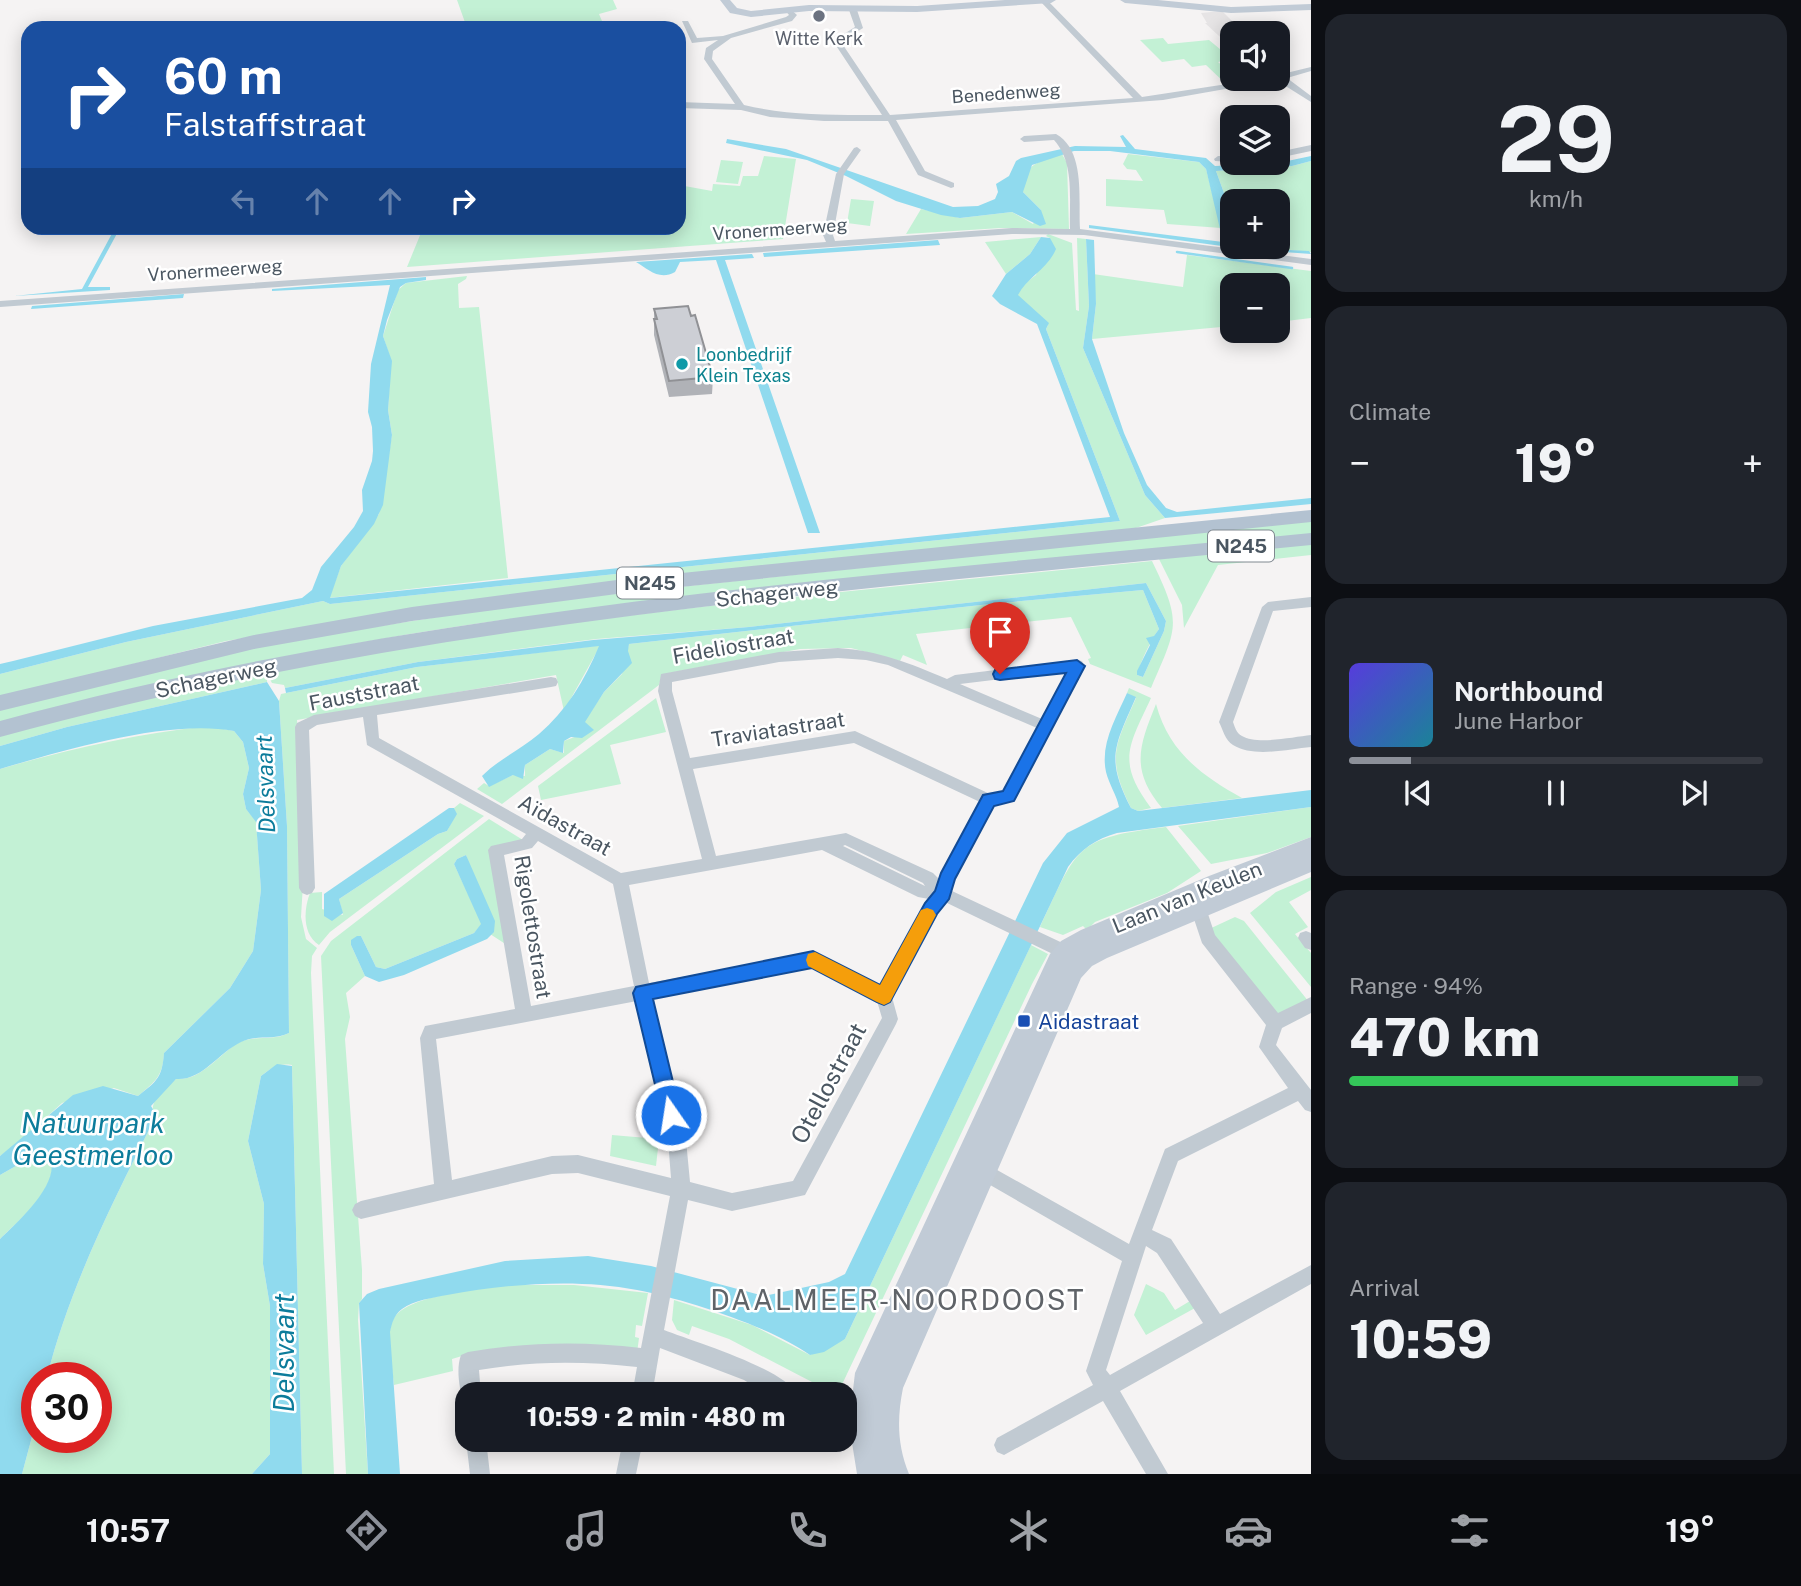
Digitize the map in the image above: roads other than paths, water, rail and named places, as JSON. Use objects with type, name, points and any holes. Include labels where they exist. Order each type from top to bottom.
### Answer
[{"type":"main road","name":"Schagerweg","points":[[0,703],[254,642],[412,614],[632,585],[1311,516]]},
{"type":"main road","name":"Schagerweg","points":[[0,729],[277,664],[495,626],[760,594],[1311,539]]},
{"type":"street","points":[[725,0],[734,10],[751,15],[817,8],[853,10],[1051,0]]},
{"type":"street","points":[[1044,0],[1140,100]]},
{"type":"street","points":[[1125,0],[1250,11],[1311,7]]},
{"type":"street","points":[[1301,0],[1311,7]]},
{"type":"street","points":[[741,107],[708,55],[711,46],[747,29],[789,19],[793,15],[789,10]]},
{"type":"street","points":[[853,10],[859,28],[837,41],[889,118],[921,173],[951,185]]},
{"type":"street","points":[[747,29],[751,15]]},
{"type":"street","points":[[686,25],[695,41],[728,36]]},
{"type":"street","name":"Benedenweg","points":[[1290,75],[1311,69]]},
{"type":"street","points":[[1290,86],[1311,100]]},
{"type":"street","name":"Benedenweg","points":[[686,104],[741,107],[798,117],[889,118],[1140,100],[1220,90]]},
{"type":"street","points":[[1024,139],[1051,136],[1067,151],[1072,162],[1075,231]]},
{"type":"street","points":[[1290,152],[1311,148]]},
{"type":"street","points":[[831,243],[828,235],[841,172],[857,150]]},
{"type":"street","name":"Vronermeerweg","points":[[0,303],[1004,231],[1075,231],[1311,262]]},
{"type":"street","points":[[1311,601],[1268,607],[1226,722],[1232,736],[1251,746],[1311,741]]},
{"type":"street","name":"Fideliostraat","points":[[710,862],[665,691],[666,678],[809,654],[841,653],[882,658],[1045,726]]},
{"type":"street","points":[[943,894],[947,878],[989,800],[1008,797],[1077,666],[955,680],[949,685]]},
{"type":"street","name":"Fauststraat","points":[[307,888],[302,727],[314,720],[551,682]]},
{"type":"street","name":"Aïdastraat","points":[[370,712],[372,741],[620,880],[823,843],[923,892],[943,894],[1072,957]]},
{"type":"street","name":"Traviatastraat","points":[[685,764],[855,737],[989,800]]},
{"type":"street","name":"Rigolettostraat","points":[[524,1014],[496,850],[527,844],[536,832]]},
{"type":"street","name":"Laan van Keulen","points":[[1072,957],[1089,937],[1311,846]]},
{"type":"street","name":"Laan van Keulen","points":[[1072,957],[1311,863]]},
{"type":"street","points":[[620,880],[677,1140],[681,1188],[645,1382]]},
{"type":"street","name":"Otellostraat","points":[[681,1188],[732,1202],[799,1189],[890,1019],[884,996],[931,908],[943,894]]},
{"type":"street","points":[[1201,916],[1208,938],[1275,1023]]},
{"type":"street","points":[[871,1474],[865,1454],[864,1418],[890,1387],[975,1167],[1073,971],[1072,957]]},
{"type":"street","name":"Rigolettostraat","points":[[444,1190],[428,1038],[431,1032],[813,960],[884,996]]},
{"type":"street","points":[[1158,1474],[1096,1370],[1133,1257],[1171,1155],[1306,1097],[1267,1047],[1275,1023],[1311,1005]]},
{"type":"street","points":[[361,1210],[552,1166],[578,1164],[681,1188]]},
{"type":"street","points":[[975,1167],[1133,1257]]},
{"type":"street","points":[[1142,1234],[1164,1246],[1217,1327]]},
{"type":"street","points":[[1004,1445],[1311,1274]]},
{"type":"street","points":[[653,1336],[750,1372],[766,1382]]},
{"type":"street","points":[[470,1382],[468,1363],[495,1357],[550,1352],[602,1353],[649,1359]]},
{"type":"street","points":[[864,1418],[888,1457],[895,1474]]},
{"type":"street","points":[[478,1452],[480,1474]]},
{"type":"street","points":[[626,1474],[631,1452]]},
{"type":"water","points":[[1123,135],[1135,149],[1206,158],[1215,166],[1220,166],[1220,171],[1216,171],[1223,189],[1220,189],[1220,229],[1206,169],[1199,162],[1110,151],[1074,151],[1032,165],[1023,192],[1041,210],[1046,224],[1040,226],[1012,212],[960,218],[941,215],[896,201],[807,160],[726,143],[727,139],[786,149],[953,207],[978,206],[995,199],[998,192],[996,184],[1009,176],[1016,161],[1021,158],[1075,146],[1126,147],[1120,136]]},
{"type":"water","points":[[1311,156],[1311,161],[1292,166],[1290,160]]},
{"type":"water","points":[[1089,225],[1220,242],[1220,246],[1089,228]]},
{"type":"water","points":[[111,235],[116,235],[88,287],[110,287],[110,290],[14,296],[82,289]]},
{"type":"water","points":[[1041,237],[1050,238],[1056,249],[1048,262],[1018,295],[1049,323],[1046,329],[1120,521],[330,604],[323,601],[126,642],[0,674],[0,664],[153,626],[302,598],[312,590],[321,567],[354,527],[363,511],[362,490],[373,451],[368,412],[371,364],[390,285],[272,289],[426,277],[426,280],[406,283],[400,287],[387,320],[383,336],[392,361],[388,410],[392,435],[383,505],[374,524],[341,566],[330,598],[1110,517],[1037,324],[1000,304],[992,296],[1006,274],[1030,254]]},
{"type":"water","points":[[1086,239],[1094,240],[1096,304],[1092,339],[1124,433],[1147,485],[1166,508],[1177,512],[1311,498],[1311,504],[1165,518],[1145,495],[1083,348],[1089,306]]},
{"type":"water","points":[[938,240],[940,245],[764,257],[763,253]]},
{"type":"water","points":[[1290,250],[1309,251],[1311,254],[1290,252]]},
{"type":"water","points":[[752,254],[754,258],[725,260],[820,533],[808,533],[716,260],[680,262],[675,272],[664,275],[654,273],[636,262]]},
{"type":"water","points":[[184,294],[183,298],[31,309],[32,306]]},
{"type":"water","points":[[1146,583],[1166,621],[1143,677],[1137,675],[1137,671],[1150,645],[1146,638],[1154,636],[1159,629],[1143,590],[629,644],[632,663],[604,692],[585,722],[594,730],[582,738],[571,737],[564,741],[563,753],[550,749],[525,765],[523,779],[513,775],[489,787],[482,776],[539,734],[558,715],[581,683],[599,646],[417,667],[286,693],[285,688],[418,662],[593,640],[749,627]]},
{"type":"water","name":"Natuurpark Geestmerloo","points":[[267,682],[279,701],[287,826],[289,1033],[241,1042],[194,1076],[176,1079],[151,1106],[155,1113],[153,1122],[79,1279],[51,1362],[21,1362],[21,1453],[28,1453],[22,1474],[0,1474],[0,1239],[36,1202],[52,1168],[50,1157],[37,1154],[0,1175],[0,1156],[73,1095],[103,1086],[138,1096],[154,1082],[160,1074],[164,1053],[230,988],[253,951],[261,890],[256,822],[246,809],[243,794],[249,768],[243,742],[234,731],[179,729],[117,738],[0,769],[0,746],[67,727]]},
{"type":"water","points":[[1127,693],[1136,697],[1118,740],[1116,764],[1131,808],[1138,811],[1311,790],[1311,807],[1117,833],[1102,838],[1078,855],[1068,867],[845,1339],[824,1352],[810,1355],[773,1334],[727,1315],[657,1294],[614,1286],[566,1283],[518,1285],[423,1300],[399,1311],[390,1332],[400,1474],[368,1474],[359,1303],[367,1294],[505,1261],[588,1256],[651,1266],[764,1296],[829,1282],[845,1274],[1043,863],[1067,833],[1119,807],[1106,772],[1105,751],[1110,731]]},
{"type":"water","points":[[449,808],[454,808],[457,814],[447,831],[438,834],[339,899],[343,913],[332,921],[324,916],[324,894]]},
{"type":"water","points":[[466,855],[495,921],[494,932],[487,939],[404,975],[379,982],[365,976],[351,945],[351,940],[357,936],[361,936],[376,967],[385,969],[474,933],[481,924],[454,864],[457,859]]},
{"type":"water","name":"Delsvaart","points":[[277,1064],[292,1066],[302,1474],[252,1474],[270,1454],[270,1306],[263,1264],[264,1204],[248,1141],[261,1076]]},
{"type":"waterway","points":[[1177,252],[1292,268]]},
{"type":"place","name":"Witte Kerk","points":[[819,16]]},
{"type":"place","name":"Loonbedrijf Klein Texas","points":[[682,364]]},
{"type":"place","name":"Aidastraat","points":[[1024,1021]]},
{"type":"district","name":"DAALMEER-NOORDOOST","points":[[898,1299]]}]
